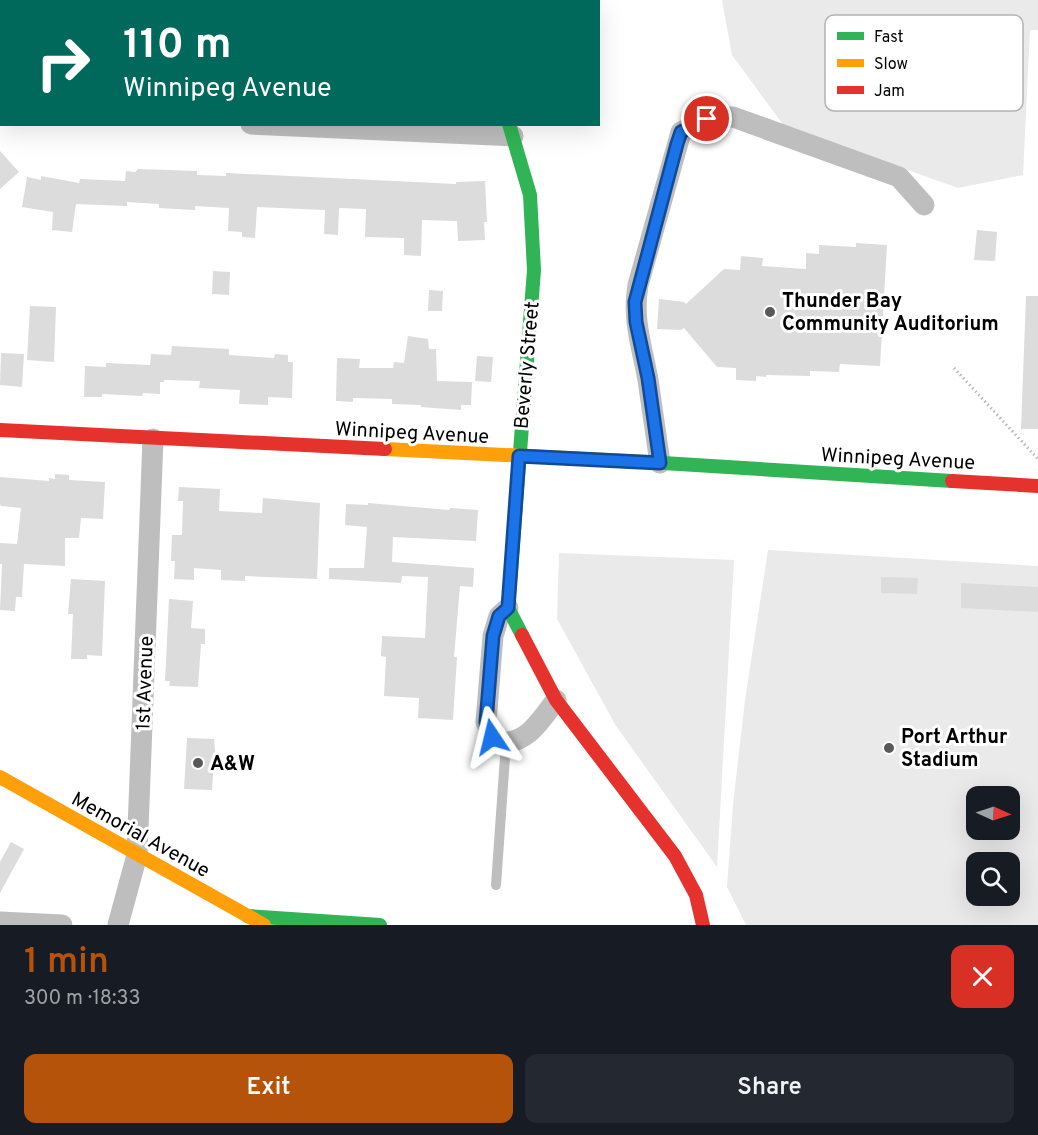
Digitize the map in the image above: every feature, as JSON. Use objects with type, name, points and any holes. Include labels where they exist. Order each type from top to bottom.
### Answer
[{"type":"street","points":[[660,463],[648,378],[636,322],[635,302],[681,132],[710,117],[733,117],[899,177],[924,205]]},
{"type":"street","points":[[338,126],[511,130]]},
{"type":"street","name":"Beverly Street","points":[[506,743],[498,743],[492,737],[486,722],[493,636],[499,616],[508,608],[534,270],[530,195],[511,130]]},
{"type":"street","name":"Winnipeg Avenue","points":[[0,430],[660,463],[1038,486]]},
{"type":"street","name":"1st Avenue","points":[[118,925],[137,855],[153,439]]},
{"type":"street","points":[[508,608],[556,700],[675,856],[696,895],[703,925]]},
{"type":"street","points":[[506,743],[517,741],[534,728],[556,700]]},
{"type":"street","name":"Memorial Avenue","points":[[0,777],[264,925]]},
{"type":"street","points":[[248,915],[380,925]]},
{"type":"street","points":[[0,922],[62,925]]},
{"type":"lane","points":[[496,885],[506,743]]},
{"type":"path","points":[[954,368],[1038,459]]},
{"type":"shaded area","points":[[722,0],[1038,0],[1038,30],[1030,30],[1023,175],[958,188],[784,126],[732,55]]},
{"type":"shaded area","name":"Port Arthur Stadium","points":[[768,550],[1038,566],[1038,925],[746,925],[727,887],[733,805],[745,700]]},
{"type":"shaded area","points":[[559,553],[734,560],[717,867],[616,726],[557,619]]},
{"type":"building","points":[[0,151],[19,172],[0,189]]},
{"type":"building","points":[[138,169],[197,171],[197,175],[226,176],[226,173],[456,184],[456,182],[485,181],[487,222],[484,222],[485,240],[458,241],[457,221],[422,220],[421,256],[404,255],[404,238],[365,237],[366,209],[339,208],[338,235],[324,234],[325,210],[257,207],[255,238],[242,237],[242,232],[228,231],[229,208],[195,206],[195,210],[159,208],[159,204],[127,202],[127,206],[76,204],[72,232],[52,230],[53,212],[22,207],[27,177],[41,180],[41,176],[79,183],[80,179],[125,181],[126,171],[135,172]]},
{"type":"building","points":[[977,230],[997,232],[995,261],[974,260]]},
{"type":"building","name":"Thunder Bay Community Auditorium","points":[[856,243],[887,245],[880,366],[840,364],[839,372],[810,371],[810,376],[766,375],[766,377],[756,376],[756,381],[736,380],[736,368],[717,367],[684,328],[681,330],[657,329],[659,299],[686,304],[724,269],[740,270],[741,256],[763,258],[762,266],[806,269],[806,253],[819,254],[819,245],[856,247]]},
{"type":"building","points":[[213,271],[230,272],[229,295],[212,294]]},
{"type":"building","points":[[429,290],[443,291],[442,311],[428,311]]},
{"type":"building","points":[[1026,296],[1038,296],[1038,429],[1021,429]]},
{"type":"building","points":[[30,306],[56,307],[54,362],[27,360]]},
{"type":"building","points":[[408,336],[428,339],[429,349],[436,349],[437,381],[472,382],[471,405],[461,405],[461,410],[392,404],[392,399],[353,398],[353,402],[336,401],[337,358],[360,359],[359,368],[393,368],[394,362],[404,363]]},
{"type":"building","points":[[172,346],[229,349],[229,355],[274,358],[275,354],[288,355],[288,362],[293,362],[292,398],[268,397],[268,405],[239,404],[240,390],[199,388],[200,381],[164,380],[160,382],[160,394],[143,393],[142,396],[102,394],[102,397],[84,397],[85,366],[106,367],[106,363],[150,365],[151,354],[171,355]]},
{"type":"building","points":[[1,353],[24,354],[22,387],[0,385]]},
{"type":"building","points":[[477,356],[493,357],[491,382],[475,381]]},
{"type":"building","points":[[55,474],[69,475],[69,480],[105,482],[103,519],[81,518],[79,538],[65,538],[65,566],[24,564],[22,597],[16,597],[15,611],[0,610],[2,564],[0,564],[0,543],[17,544],[21,508],[1,506],[0,477],[49,481],[49,478],[55,479]]},
{"type":"building","points":[[179,487],[220,489],[219,511],[262,513],[263,498],[320,503],[317,579],[245,576],[245,581],[221,580],[221,570],[194,568],[194,580],[174,579],[175,561],[171,561],[172,535],[182,535],[183,501],[178,501]]},
{"type":"building","points":[[368,503],[449,510],[450,508],[478,510],[476,541],[393,537],[392,562],[474,568],[473,587],[460,586],[454,657],[457,657],[453,720],[418,718],[419,698],[384,696],[386,657],[381,656],[382,636],[425,638],[428,577],[402,576],[401,583],[329,579],[329,568],[364,568],[367,527],[345,525],[346,504],[368,505]]},
{"type":"building","points":[[881,577],[918,578],[917,594],[881,593]]},
{"type":"building","points":[[71,579],[105,581],[102,656],[87,655],[87,659],[71,659],[73,614],[68,614]]},
{"type":"building","points":[[961,583],[1038,587],[1038,612],[961,608]]},
{"type":"building","points":[[169,599],[193,601],[191,628],[205,629],[205,644],[201,644],[198,687],[169,686],[170,681],[165,681]]},
{"type":"building","name":"A&W","points":[[187,738],[214,739],[216,761],[214,761],[212,790],[184,789]]},
{"type":"building","points":[[11,842],[24,849],[0,893],[0,862]]},
{"type":"traffic: fast","points":[[510,126],[530,195],[534,270],[508,608],[522,635]]},
{"type":"traffic: fast","points":[[647,462],[952,481]]},
{"type":"traffic: fast","points":[[247,916],[380,925]]},
{"type":"traffic: slow","points":[[385,449],[647,462]]},
{"type":"traffic: slow","points":[[0,777],[264,925]]},
{"type":"traffic: jam","points":[[0,430],[385,449]]},
{"type":"traffic: jam","points":[[952,481],[1038,486]]},
{"type":"traffic: jam","points":[[522,635],[556,700],[675,856],[696,895],[703,925]]},
{"type":"place","name":"Thunder Bay Community Auditorium","points":[[770,312]]},
{"type":"place","name":"Port Arthur Stadium","points":[[889,748]]},
{"type":"place","name":"A&W","points":[[198,763]]},
{"type":"route","points":[[492,737],[486,722],[493,636],[499,616],[508,608],[519,456],[660,463],[648,378],[636,322],[635,302],[681,132],[707,119]]}]
